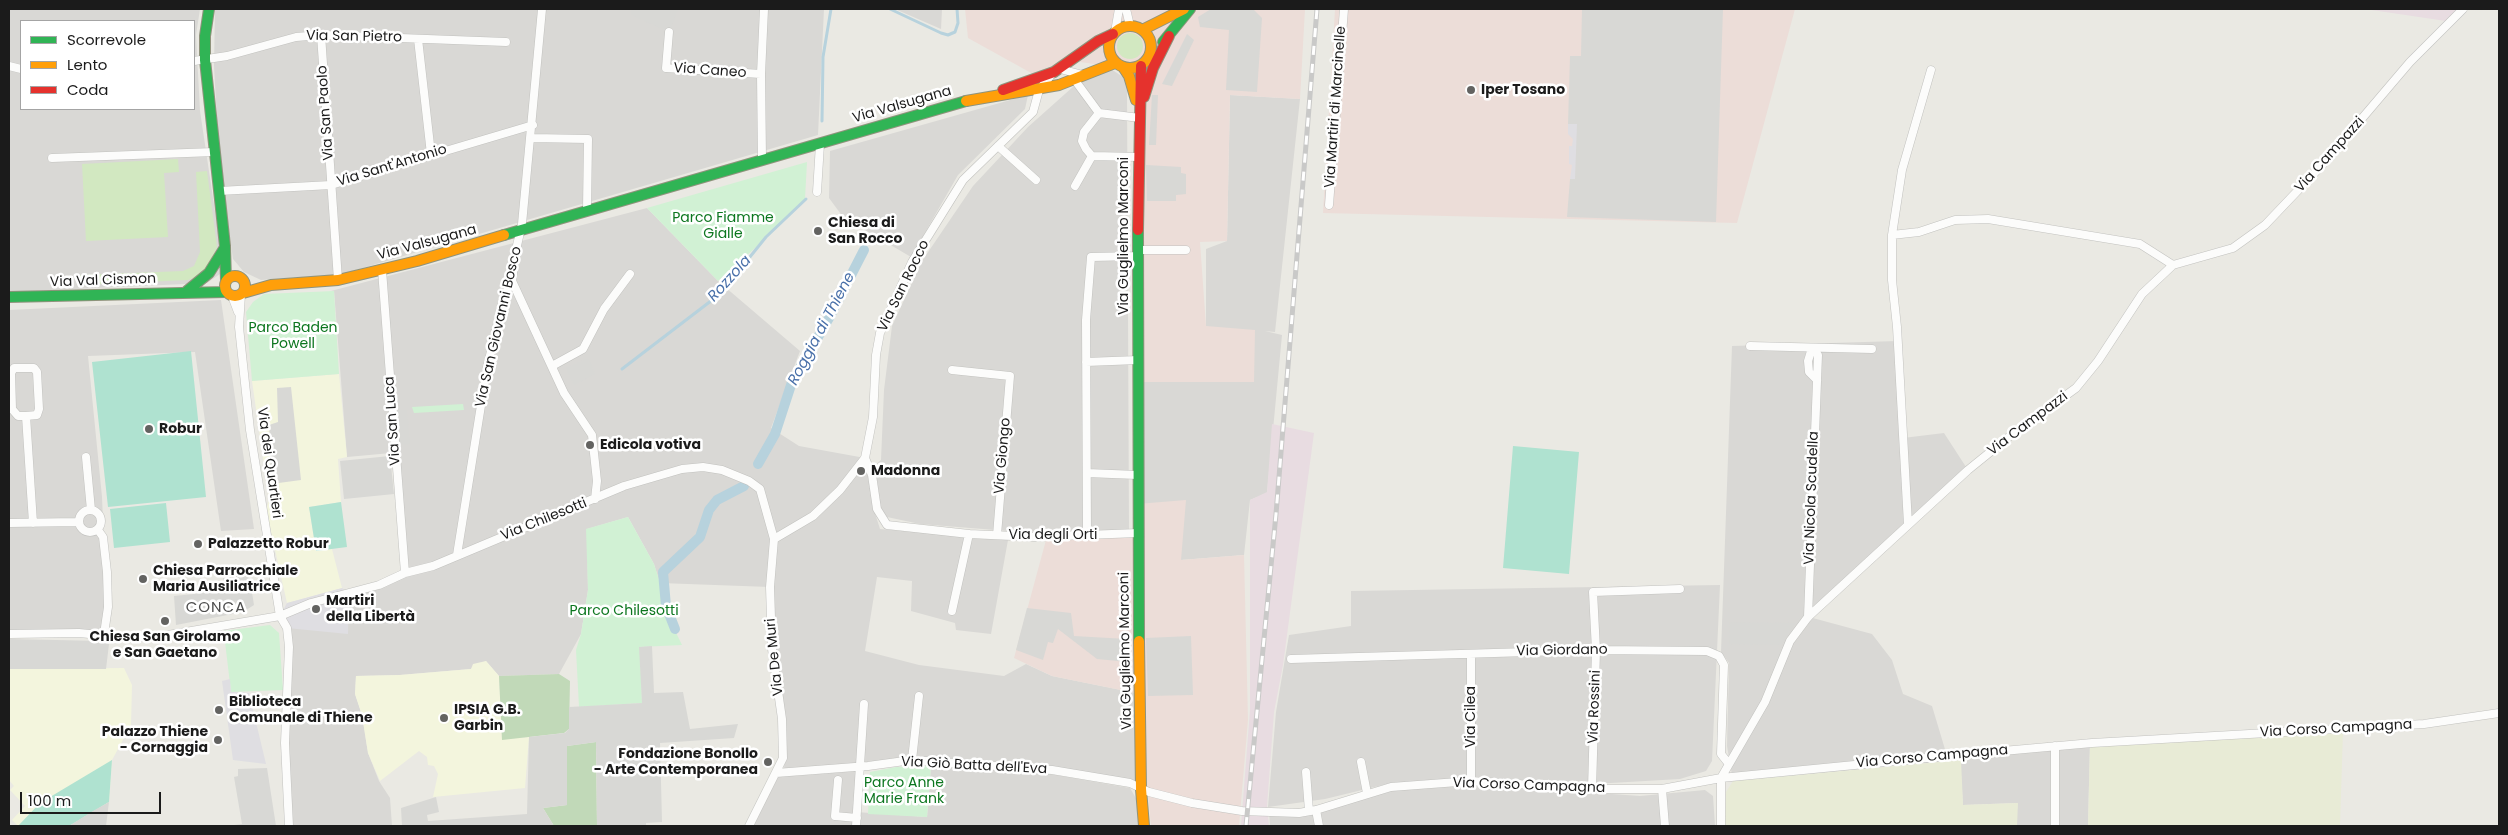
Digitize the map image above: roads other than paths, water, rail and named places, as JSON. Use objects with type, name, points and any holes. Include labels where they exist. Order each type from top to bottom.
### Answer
[{"type":"main road","name":"Via dei Quartieri","points":[[209,9],[205,60],[225,250],[232,290]]},
{"type":"main road","points":[[1114,33],[1130,26],[1142,30],[1184,9]]},
{"type":"main road","name":"Via Guglielmo Marconi","points":[[1145,62],[1190,9]]},
{"type":"main road","name":"Via Guglielmo Marconi","points":[[1142,30],[1150,42],[1145,62],[1138,157],[1137,475],[1141,789],[1144,826]]},
{"type":"main road","name":"Via Guglielmo Marconi","points":[[1114,33],[1108,49],[1129,76],[1140,114]]},
{"type":"main road","name":"Via Valsugana","points":[[232,290],[338,280],[382,270],[485,242],[762,159],[993,95],[1057,70],[1098,41],[1114,33]]},
{"type":"main road","name":"Via Guglielmo Marconi","points":[[1140,114],[1153,68],[1169,36]]},
{"type":"main road","points":[[1119,65],[1134,68],[1145,62]]},
{"type":"main road","name":"Via Valsugana","points":[[993,95],[1039,90],[1119,65]]},
{"type":"main road","name":"Via dei Quartieri","points":[[225,250],[239,277]]},
{"type":"main road","points":[[186,291],[209,273],[225,250]]},
{"type":"main road","points":[[230,276],[239,277],[245,287],[232,290],[230,276]]},
{"type":"main road","name":"Via Valsugana","points":[[239,277],[271,285]]},
{"type":"main road","name":"Via Val Cismon","points":[[9,297],[232,290]]},
{"type":"street","name":"Via San Giovanni Bosco","points":[[457,555],[487,368],[504,297],[512,281],[515,254],[521,230],[532,138],[536,62],[542,9]]},
{"type":"street","points":[[762,159],[761,74],[764,9]]},
{"type":"street","points":[[1114,33],[1119,9]]},
{"type":"street","points":[[1126,9],[1130,26]]},
{"type":"street","name":"Via Martiri di Marcinelle","points":[[1329,205],[1344,9]]},
{"type":"street","name":"Via Campazzi","points":[[1721,778],[1765,702],[1790,642],[1808,617],[1834,596],[1908,524],[2010,436],[2076,388],[2098,361],[2142,294],[2172,265],[2232,248],[2265,225],[2324,164],[2410,62],[2463,9]]},
{"type":"street","name":"Via Caneo","points":[[669,32],[666,68],[761,74]]},
{"type":"street","name":"Via San Pietro","points":[[195,61],[296,37],[321,35],[506,42]]},
{"type":"street","name":"Via San Paolo","points":[[321,35],[338,280]]},
{"type":"street","points":[[418,39],[431,154]]},
{"type":"street","points":[[1057,70],[1079,77],[1099,113]]},
{"type":"street","name":"Via Valsugana","points":[[1039,90],[1057,70]]},
{"type":"street","points":[[1908,524],[1892,280],[1892,235],[1902,170],[1932,70]]},
{"type":"street","name":"Via San Rocco","points":[[774,539],[813,516],[840,490],[865,458],[873,418],[876,354],[884,325],[912,262],[963,180],[1033,112],[1039,90]]},
{"type":"street","points":[[1092,156],[1082,141],[1090,122],[1099,113],[1140,114]]},
{"type":"street","name":"Via Sant'Antonio","points":[[219,191],[331,185],[533,125]]},
{"type":"street","points":[[532,138],[588,139],[587,210]]},
{"type":"street","points":[[816,192],[820,144]]},
{"type":"street","points":[[998,146],[1036,180]]},
{"type":"street","points":[[52,158],[214,152]]},
{"type":"street","points":[[1092,156],[1138,157]]},
{"type":"street","points":[[1075,186],[1092,156]]},
{"type":"street","points":[[1892,235],[1919,232],[1955,220],[1988,219],[2140,244],[2172,265]]},
{"type":"street","points":[[1087,536],[1086,320],[1091,257],[1186,250]]},
{"type":"street","name":"Via San Luca","points":[[382,270],[405,573]]},
{"type":"street","points":[[552,366],[583,350],[604,308],[630,274]]},
{"type":"street","points":[[512,281],[564,393],[584,420],[592,435],[597,481],[595,500]]},
{"type":"street","name":"Via dei Quartieri","points":[[232,290],[238,314],[250,430],[280,616],[287,628],[289,647],[285,743],[289,826]]},
{"type":"street","points":[[1750,346],[1872,350]]},
{"type":"street","name":"Via Nicola Scudella","points":[[1808,617],[1817,380],[1809,372],[1808,361],[1812,348]]},
{"type":"street","points":[[1086,362],[1138,360]]},
{"type":"street","points":[[14,368],[34,368],[37,372],[40,409],[36,415],[26,416],[18,416],[12,409],[11,373],[14,368]]},
{"type":"street","name":"Via Giongo","points":[[952,370],[1010,376],[997,535]]},
{"type":"street","points":[[26,416],[32,523]]},
{"type":"street","points":[[86,457],[91,510],[100,517],[101,524],[98,530]]},
{"type":"street","name":"Via degli Orti","points":[[865,458],[872,475],[877,509],[887,525],[968,534],[1034,537],[1138,533]]},
{"type":"street","name":"Via Chilesotti","points":[[9,634],[104,634],[132,638],[162,636],[280,616],[311,603],[379,586],[405,573],[433,566],[595,500],[624,486],[682,469],[703,467],[722,470],[749,481],[760,489],[774,539]]},
{"type":"street","points":[[1087,472],[1137,475]]},
{"type":"street","points":[[91,510],[82,513],[79,522],[82,528],[88,532],[98,530]]},
{"type":"street","points":[[9,523],[79,522]]},
{"type":"street","points":[[98,530],[103,537],[106,572],[108,607],[104,634]]},
{"type":"street","points":[[952,611],[968,534]]},
{"type":"street","name":"Via De Muri","points":[[749,826],[782,758],[782,719],[772,649],[770,587],[774,539]]},
{"type":"street","name":"Via Rossini","points":[[1592,789],[1596,650],[1593,592],[1680,589]]},
{"type":"street","name":"Via Giordano","points":[[1292,659],[1596,650],[1707,652],[1719,656],[1724,665],[1721,754],[1729,764]]},
{"type":"street","name":"Via Cilea","points":[[1471,654],[1471,780]]},
{"type":"street","points":[[912,760],[919,696]]},
{"type":"street","points":[[838,780],[835,816],[857,822],[864,704]]},
{"type":"street","name":"Via Corso Campagna","points":[[1141,789],[1192,803],[1242,811],[1313,811],[1391,787],[1471,780],[1592,789],[1662,789],[1721,778],[2055,746],[2424,724],[2499,714]]},
{"type":"street","points":[[2055,746],[2055,826]]},
{"type":"street","name":"Via Giò Batta dell'Eva","points":[[776,773],[861,767],[912,760],[1052,770],[1130,784],[1141,789]]},
{"type":"street","points":[[1362,762],[1367,793]]},
{"type":"street","points":[[1306,772],[1313,811],[1319,826]]},
{"type":"street","points":[[1721,778],[1721,826]]},
{"type":"street","points":[[1662,789],[1665,826]]},
{"type":"waterway","name":"Rozzola","points":[[822,121],[823,57],[831,9]]},
{"type":"waterway","name":"Rozzola","points":[[890,9],[948,35],[955,32],[958,23],[957,9]]},
{"type":"waterway","name":"Rozzola","points":[[622,369],[720,294],[766,237],[806,199]]},
{"type":"waterway","name":"Roggia di Thiene","points":[[758,464],[775,434],[792,382],[829,318],[864,250]]},
{"type":"waterway","name":"Roggia di Thiene","points":[[675,629],[666,606],[663,572],[700,537],[709,510],[717,500],[744,486]]},
{"type":"railway","points":[[1246,826],[1276,514],[1317,9]]},
{"type":"place","name":"Iper Tosano","points":[[1471,90]]},
{"type":"place","name":"Chiesa di San Rocco","points":[[818,231]]},
{"type":"place","name":"Robur","points":[[149,429]]},
{"type":"place","name":"Edicola votiva","points":[[590,445]]},
{"type":"place","name":"Madonna","points":[[861,471]]},
{"type":"place","name":"Palazzetto Robur","points":[[198,544]]},
{"type":"place","name":"Chiesa Parrocchiale Maria Ausiliatrice","points":[[143,579]]},
{"type":"place","name":"Martiri della Libertà","points":[[316,609]]},
{"type":"place","name":"Chiesa San Girolamo e San Gaetano","points":[[165,621]]},
{"type":"place","name":"Biblioteca Comunale di Thiene","points":[[219,710]]},
{"type":"place","name":"IPSIA G.B. Garbin","points":[[444,718]]},
{"type":"place","name":"Palazzo Thiene - Cornaggia","points":[[218,740]]},
{"type":"place","name":"Fondazione Bonollo - Arte Contemporanea","points":[[768,762]]},
{"type":"district","name":"CONCA","points":[[216,608]]},
{"type":"park label","name":"Parco Fiamme Gialle","points":[[723,226]]},
{"type":"park label","name":"Parco Baden Powell","points":[[293,336]]},
{"type":"park label","name":"Parco Chilesotti","points":[[624,611]]},
{"type":"park label","name":"Parco Anne Marie Frank","points":[[904,792]]}]
